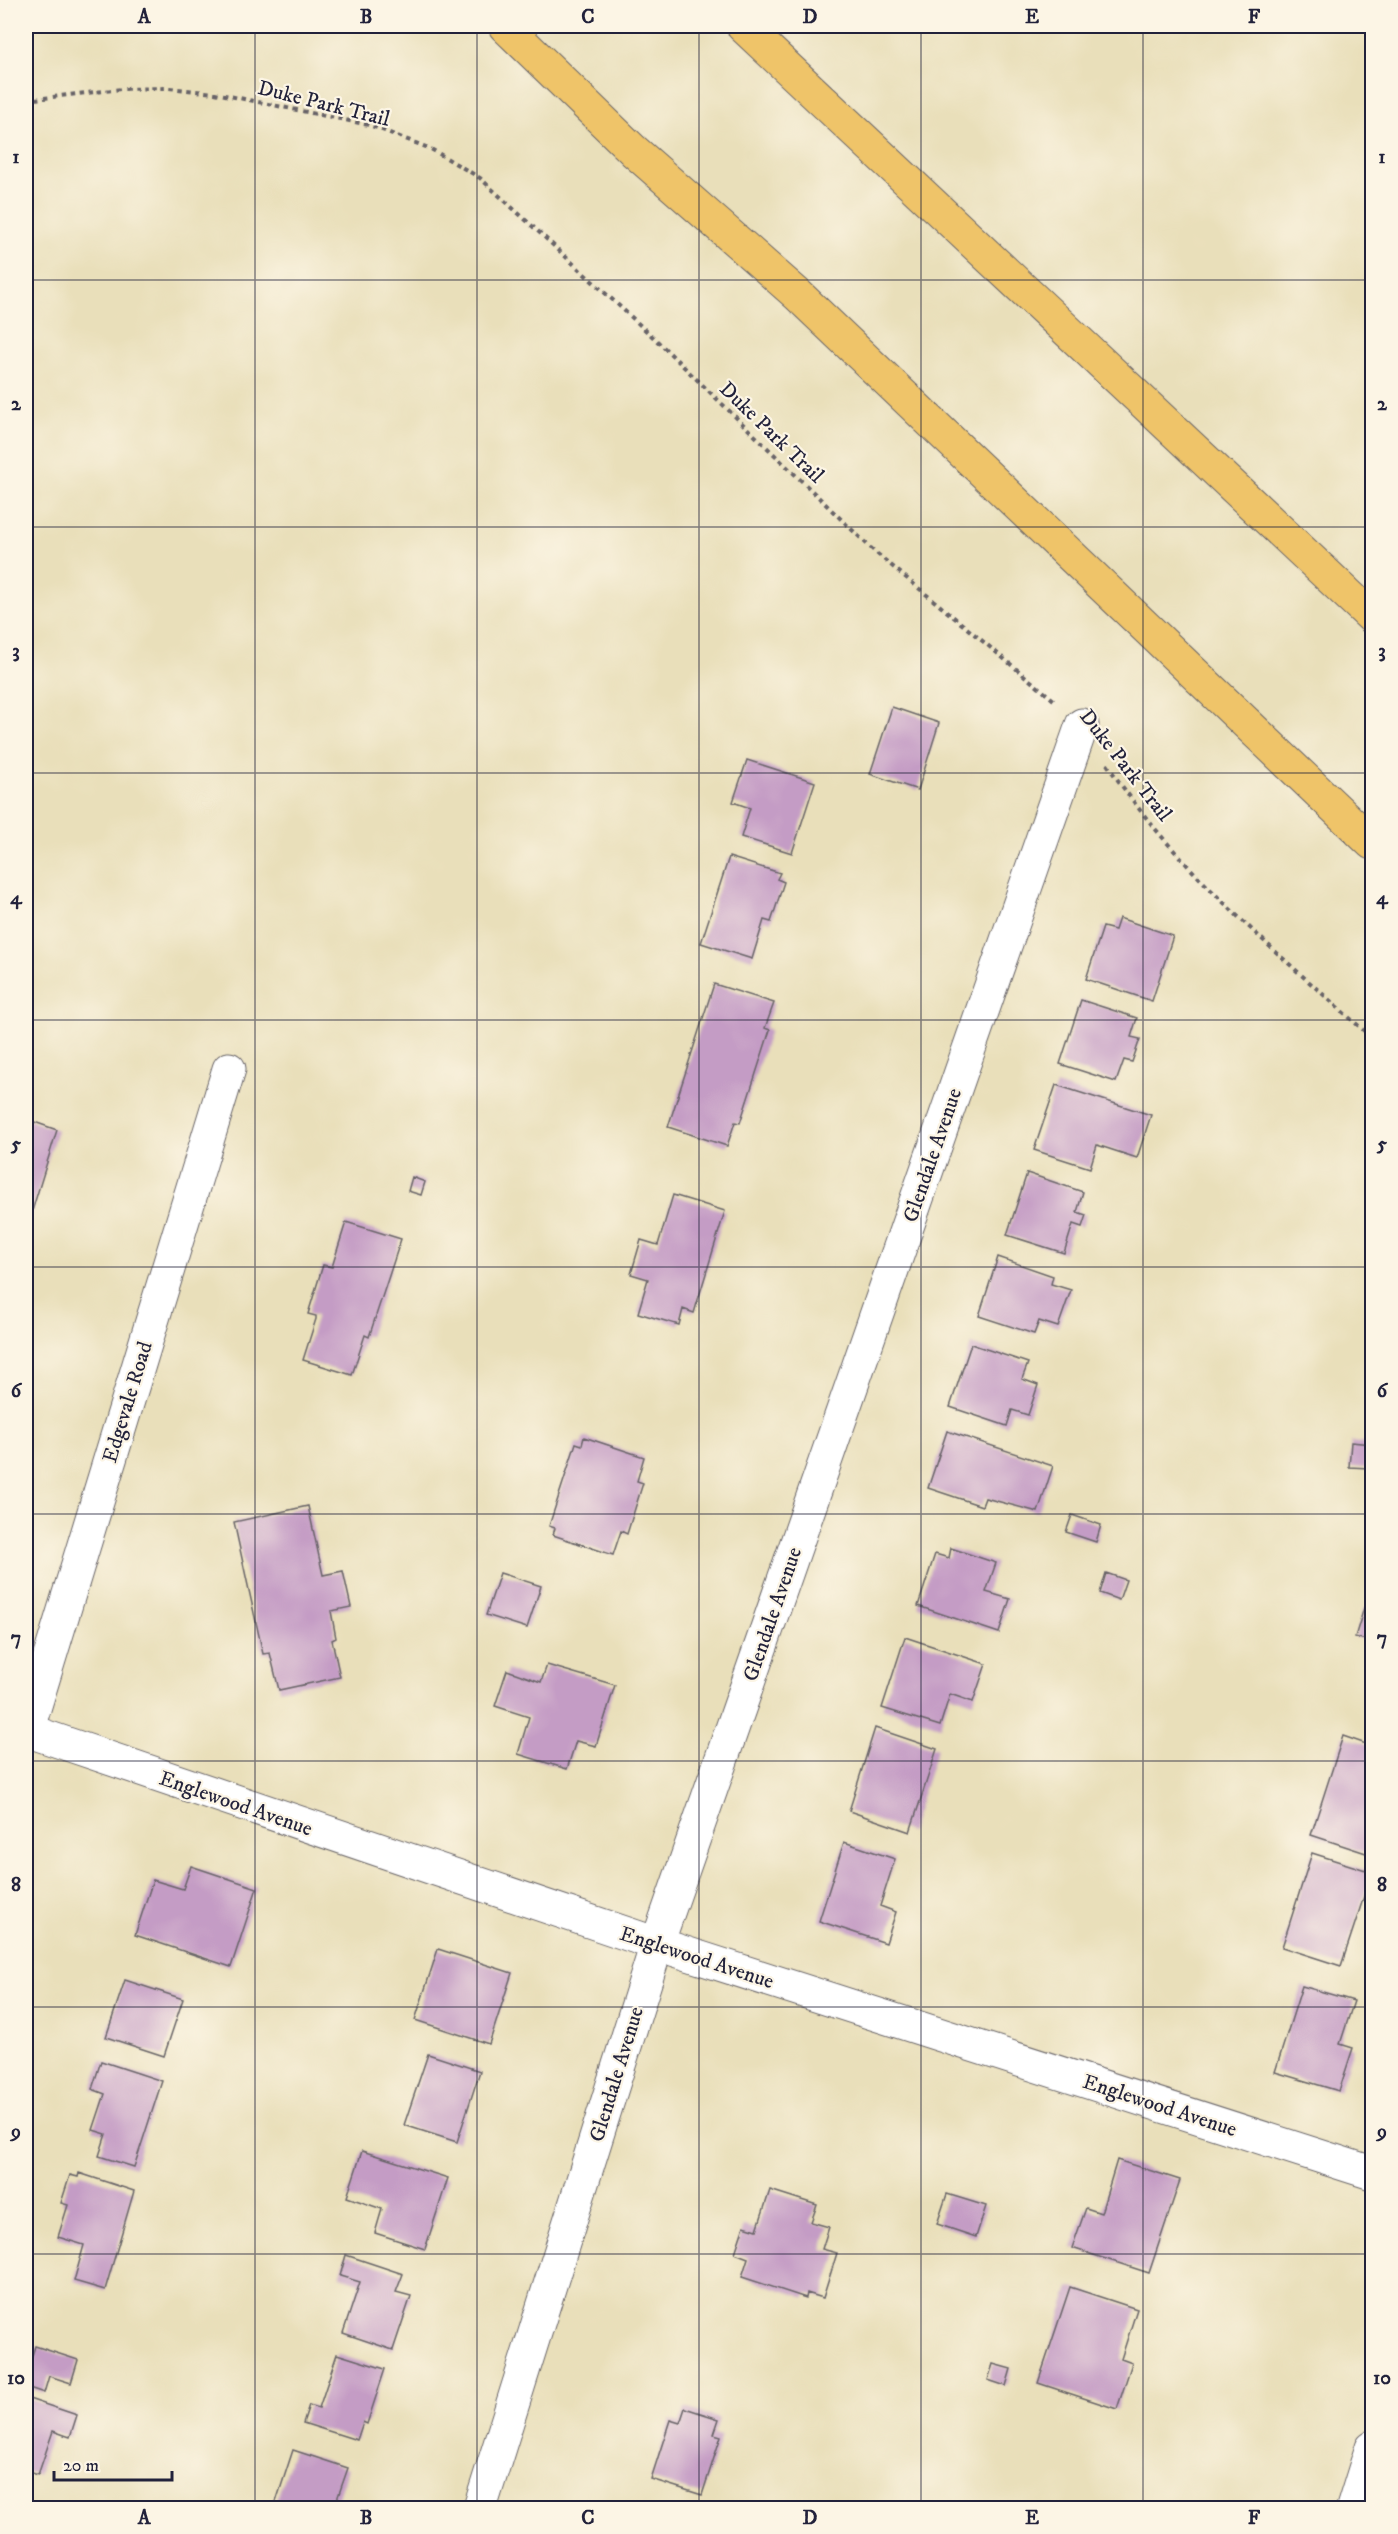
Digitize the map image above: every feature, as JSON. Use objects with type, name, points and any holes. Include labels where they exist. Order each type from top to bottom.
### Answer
[{"type":"highway","points":[[505,26],[634,151],[798,295],[1372,843]]},
{"type":"highway","points":[[743,26],[1248,498],[1372,617]]},
{"type":"street","name":"Glendale Avenue","points":[[480,2508],[657,1944],[1082,725]]},
{"type":"street","name":"Edgevale Road","points":[[26,1732],[229,1069]]},
{"type":"street","name":"Englewood Avenue","points":[[26,1732],[657,1944],[1372,2173]]},
{"type":"street","points":[[1353,2508],[1372,2447]]},
{"type":"path","name":"Duke Park Trail","points":[[26,100],[121,89],[169,88],[215,93],[369,125],[431,149],[480,178],[652,337],[874,552],[1082,725],[1131,801],[1214,894],[1372,1038]]},
{"type":"building","points":[[892,707],[939,723],[918,790],[870,774]]},
{"type":"building","points":[[747,760],[815,782],[792,853],[741,837],[750,808],[733,802]]},
{"type":"building","points":[[729,857],[780,873],[777,879],[784,882],[771,922],[764,920],[752,959],[701,943]]},
{"type":"building","points":[[1119,918],[1173,936],[1152,1001],[1086,979],[1103,927],[1115,930]]},
{"type":"building","points":[[714,984],[774,1003],[765,1028],[770,1030],[740,1123],[735,1122],[727,1146],[668,1127]]},
{"type":"building","points":[[1081,1000],[1137,1018],[1131,1037],[1140,1039],[1132,1062],[1124,1060],[1116,1082],[1060,1064]]},
{"type":"building","points":[[1056,1085],[1151,1115],[1137,1158],[1097,1145],[1090,1168],[1034,1150]]},
{"type":"building","points":[[26,1119],[57,1130],[28,1224],[26,1223]]},
{"type":"building","points":[[1027,1173],[1083,1192],[1077,1212],[1086,1215],[1082,1227],[1073,1224],[1064,1253],[1007,1235]]},
{"type":"building","points":[[412,1177],[425,1182],[421,1195],[408,1191]]},
{"type":"building","points":[[673,1195],[725,1211],[694,1313],[683,1309],[679,1325],[638,1313],[648,1279],[631,1274],[641,1240],[658,1245]]},
{"type":"building","points":[[346,1222],[401,1239],[369,1337],[365,1335],[352,1375],[303,1360],[316,1319],[316,1316],[308,1314],[323,1265],[332,1267]]},
{"type":"building","points":[[998,1257],[1053,1276],[1051,1284],[1071,1290],[1058,1327],[1039,1321],[1034,1334],[979,1316]]},
{"type":"building","points":[[971,1344],[1028,1363],[1022,1379],[1038,1385],[1028,1415],[1012,1410],[1007,1426],[950,1407]]},
{"type":"building","points":[[947,1431],[1053,1466],[1038,1512],[985,1498],[982,1506],[928,1488]]},
{"type":"building","points":[[584,1437],[644,1457],[637,1481],[643,1483],[627,1534],[621,1531],[613,1555],[553,1535],[555,1528],[549,1526],[576,1443],[582,1445]]},
{"type":"building","points":[[1351,1442],[1371,1444],[1369,1468],[1349,1467]]},
{"type":"building","points":[[308,1506],[323,1575],[343,1571],[351,1607],[331,1611],[336,1638],[332,1640],[340,1677],[279,1690],[270,1653],[263,1654],[234,1522]]},
{"type":"building","points":[[1072,1515],[1101,1525],[1096,1542],[1066,1532]]},
{"type":"building","points":[[951,1548],[996,1563],[986,1592],[1010,1599],[999,1633],[918,1606],[935,1554],[949,1558]]},
{"type":"building","points":[[500,1573],[541,1586],[527,1628],[486,1615]]},
{"type":"building","points":[[1106,1573],[1126,1580],[1119,1600],[1100,1593]]},
{"type":"building","points":[[1364,1608],[1372,1610],[1372,1642],[1355,1637]]},
{"type":"building","points":[[905,1637],[986,1664],[973,1702],[950,1694],[940,1726],[882,1708]]},
{"type":"building","points":[[547,1665],[615,1685],[596,1746],[576,1741],[567,1769],[518,1754],[529,1717],[495,1706],[507,1670],[541,1682]]},
{"type":"building","points":[[1372,1689],[1372,1705],[1367,1703]]},
{"type":"building","points":[[875,1728],[937,1749],[910,1832],[849,1811]]},
{"type":"building","points":[[1343,1736],[1372,1746],[1372,1845],[1369,1854],[1311,1835]]},
{"type":"building","points":[[844,1842],[895,1859],[880,1906],[896,1912],[886,1943],[819,1921]]},
{"type":"building","points":[[1312,1853],[1372,1872],[1341,1966],[1282,1947]]},
{"type":"building","points":[[191,1866],[257,1888],[231,1967],[135,1935],[153,1880],[183,1889]]},
{"type":"building","points":[[438,1949],[512,1973],[489,2044],[415,2020]]},
{"type":"building","points":[[125,1980],[183,1999],[164,2056],[106,2037]]},
{"type":"building","points":[[1302,1986],[1354,2001],[1340,2044],[1353,2048],[1339,2091],[1275,2072]]},
{"type":"building","points":[[428,2054],[480,2071],[457,2142],[404,2125]]},
{"type":"building","points":[[101,2061],[162,2081],[134,2167],[99,2156],[106,2134],[93,2130],[105,2094],[92,2089]]},
{"type":"building","points":[[362,2151],[448,2178],[425,2249],[375,2233],[382,2209],[347,2197]]},
{"type":"building","points":[[1117,2160],[1180,2180],[1149,2273],[1072,2248],[1086,2208],[1101,2213]]},
{"type":"building","points":[[79,2173],[134,2191],[105,2290],[74,2281],[84,2245],[58,2237],[68,2205],[61,2203],[70,2175],[78,2177]]},
{"type":"building","points":[[770,2190],[817,2205],[811,2222],[829,2227],[822,2249],[837,2253],[823,2298],[807,2293],[806,2298],[742,2277],[748,2258],[735,2253],[744,2226],[757,2230]]},
{"type":"building","points":[[947,2194],[986,2206],[976,2237],[937,2224]]},
{"type":"building","points":[[346,2255],[403,2274],[396,2292],[411,2296],[393,2350],[343,2333],[360,2282],[340,2276]]},
{"type":"building","points":[[1070,2287],[1137,2309],[1121,2359],[1132,2363],[1117,2409],[1038,2383]]},
{"type":"building","points":[[35,2346],[78,2360],[71,2383],[49,2376],[44,2393],[26,2387],[26,2375]]},
{"type":"building","points":[[337,2354],[385,2369],[367,2424],[363,2422],[357,2440],[303,2423],[309,2405],[319,2408]]},
{"type":"building","points":[[993,2364],[1011,2369],[1006,2386],[988,2380]]},
{"type":"building","points":[[26,2398],[77,2415],[70,2437],[53,2431],[38,2475],[26,2471]]},
{"type":"building","points":[[685,2408],[719,2419],[714,2434],[721,2436],[702,2495],[651,2479],[670,2420],[680,2423]]},
{"type":"building","points":[[293,2450],[348,2468],[334,2508],[274,2508]]}]
